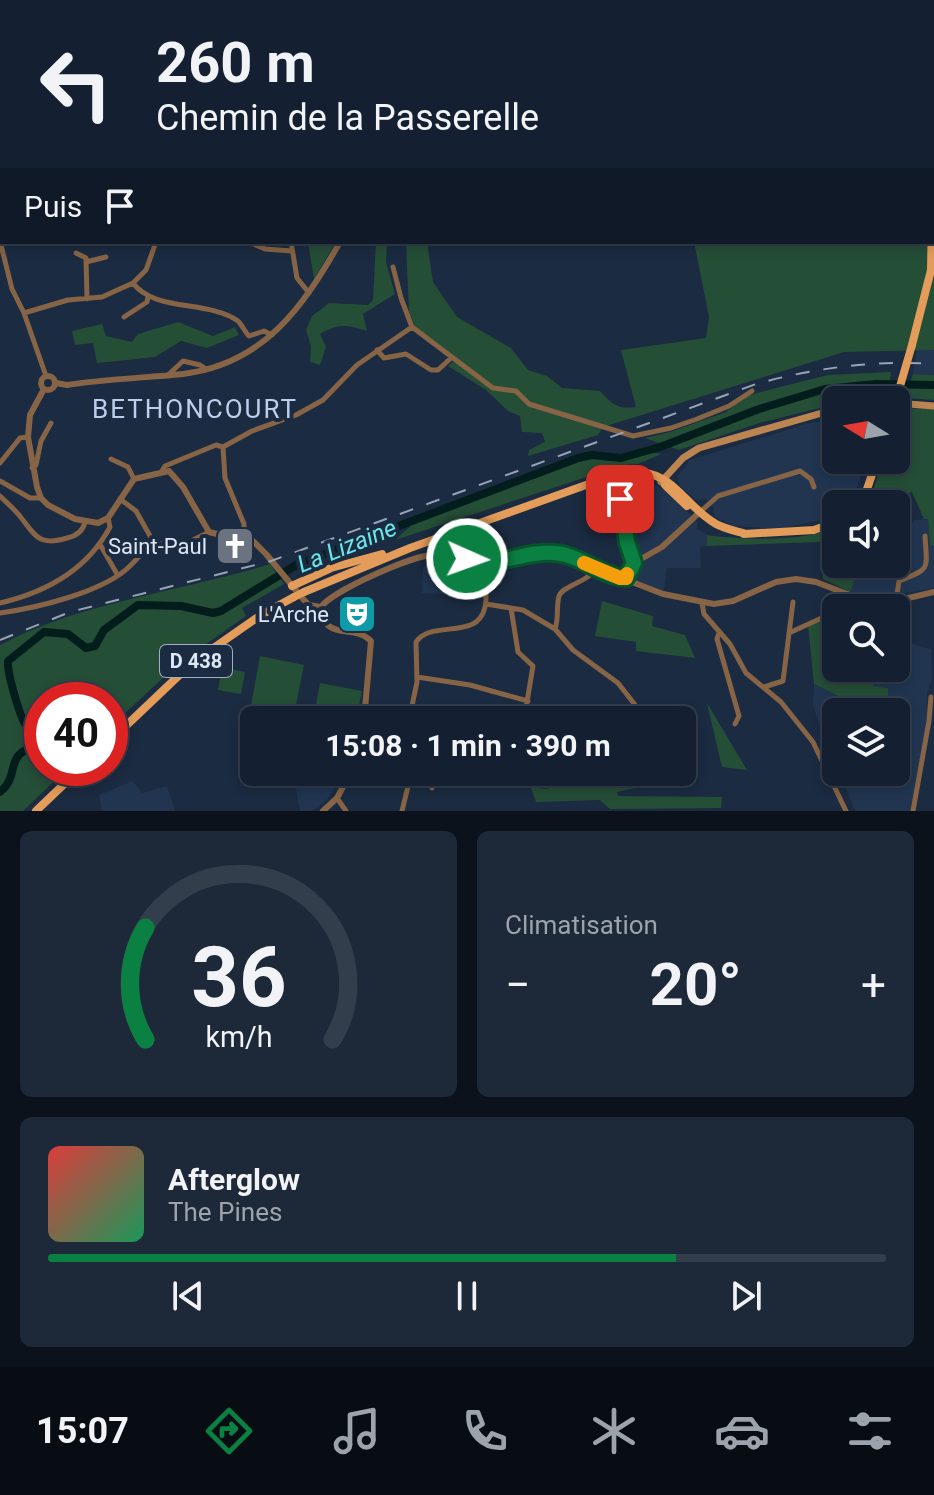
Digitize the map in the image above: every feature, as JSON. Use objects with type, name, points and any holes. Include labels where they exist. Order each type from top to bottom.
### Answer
[{"type":"main road","points":[[900,386],[929,286],[933,244]]},
{"type":"main road","points":[[910,403],[934,406]]},
{"type":"main road","points":[[822,413],[699,448],[690,452],[665,482],[716,529],[746,534],[822,527]]},
{"type":"main road","name":"D 438","points":[[128,724],[192,663],[261,615],[300,595],[410,548],[591,484],[634,476],[665,482]]},
{"type":"main road","points":[[290,584],[331,568],[410,548]]},
{"type":"main road","points":[[36,811],[62,786]]},
{"type":"street","points":[[24,313],[68,300],[102,297],[133,283],[146,270],[155,244]]},
{"type":"street","points":[[254,244],[265,249],[292,251]]},
{"type":"street","points":[[291,244],[297,278],[310,293]]},
{"type":"street","points":[[56,383],[67,385],[206,369],[247,352],[272,335],[294,314],[339,244]]},
{"type":"street","points":[[1,252],[46,376]]},
{"type":"street","points":[[76,253],[85,257],[87,299]]},
{"type":"street","points":[[86,262],[106,257]]},
{"type":"street","points":[[393,267],[412,327],[493,388],[516,391],[529,404],[627,435],[671,428],[697,419],[729,406],[752,391]]},
{"type":"street","points":[[133,283],[148,296],[238,322],[249,336],[264,331],[272,335]]},
{"type":"street","points":[[124,317],[147,302],[148,296]]},
{"type":"street","points":[[162,471],[165,466],[216,445],[223,447],[323,400],[357,365],[412,327]]},
{"type":"street","points":[[377,350],[384,358],[406,354],[431,370],[438,370],[452,357]]},
{"type":"street","points":[[168,375],[175,365],[183,361],[206,369]]},
{"type":"street","points":[[46,376],[53,377],[56,383]]},
{"type":"street","points":[[44,389],[41,383],[46,376]]},
{"type":"street","points":[[44,389],[50,390],[56,383]]},
{"type":"street","points":[[44,389],[30,415],[28,437],[31,468],[41,498],[48,505],[85,522],[98,523],[108,518],[134,479],[162,471],[175,475],[209,532]]},
{"type":"street","points":[[31,468],[36,465],[44,433],[51,423]]},
{"type":"street","points":[[0,463],[20,438],[28,437]]},
{"type":"street","points":[[223,447],[225,478],[244,524],[244,532],[309,605],[321,607]]},
{"type":"street","points":[[111,459],[128,467],[134,479]]},
{"type":"street","points":[[626,578],[634,563],[662,547],[718,496],[800,471],[811,479],[814,487]]},
{"type":"street","points":[[0,481],[30,498],[41,498]]},
{"type":"street","points":[[620,485],[622,520],[634,563]]},
{"type":"street","points":[[0,496],[34,536],[43,541],[77,535],[85,522]]},
{"type":"street","points":[[120,499],[136,511],[154,543]]},
{"type":"street","points":[[0,603],[67,577],[101,546],[110,527],[108,518]]},
{"type":"street","points":[[0,613],[67,599],[131,565],[154,543],[185,544],[209,532],[221,535],[244,532]]},
{"type":"street","points":[[897,594],[899,581],[921,573],[927,565],[925,536]]},
{"type":"street","points":[[101,546],[117,574]]},
{"type":"street","points":[[321,607],[332,595],[417,557],[437,555],[485,563],[551,552],[567,555],[653,591],[702,603],[723,604],[776,582],[796,579],[816,582],[850,594]]},
{"type":"street","points":[[412,706],[417,677],[415,648],[419,637],[427,632],[472,625],[480,619],[486,604],[485,563]]},
{"type":"street","points":[[555,629],[559,596],[563,590],[588,579],[595,569]]},
{"type":"street","points":[[910,598],[934,592]]},
{"type":"street","points":[[764,687],[783,681],[793,602]]},
{"type":"street","points":[[702,603],[704,614],[730,644],[746,673],[795,717],[813,742],[846,811]]},
{"type":"street","points":[[486,604],[532,614],[555,629],[573,650],[618,683],[636,706]]},
{"type":"street","points":[[321,607],[324,621],[331,628],[364,634],[371,641],[365,706]]},
{"type":"street","points":[[511,608],[518,652],[533,666],[527,706]]},
{"type":"street","points":[[788,634],[822,618]]},
{"type":"street","points":[[720,632],[717,639],[739,716],[735,724]]},
{"type":"street","points":[[417,677],[470,685],[528,701]]},
{"type":"street","points":[[913,811],[931,697]]},
{"type":"street","points":[[323,811],[337,798],[343,786]]},
{"type":"street","points":[[402,811],[408,786]]},
{"type":"street","points":[[337,798],[346,811]]},
{"type":"shaded area","points":[[917,350],[934,350],[934,375],[913,374]]},
{"type":"shaded area","points":[[822,421],[822,474],[861,474],[856,490],[822,490],[822,520],[778,529],[735,526],[715,517],[713,507],[706,499],[696,500],[680,486],[677,477],[690,460]]},
{"type":"shaded area","points":[[645,480],[668,492],[698,523],[697,529],[707,535],[707,546],[700,547],[701,568],[667,568],[664,591],[642,585],[623,573],[629,559],[621,530],[645,527],[642,485]]},
{"type":"shaded area","points":[[928,519],[930,545],[934,545],[934,588],[899,594],[850,592],[856,578],[910,578],[910,527],[914,520]]},
{"type":"shaded area","points":[[428,564],[465,566],[459,595],[422,593],[423,567]]},
{"type":"shaded area","points":[[910,644],[931,649],[928,720],[911,811],[855,811],[845,786],[910,786],[910,698],[883,698],[873,687],[873,682],[910,682]]},
{"type":"shaded area","points":[[814,684],[837,696],[852,698],[822,698],[822,729],[813,707]]},
{"type":"shaded area","points":[[133,781],[142,793],[167,786],[175,811],[102,811],[99,795],[128,786]]},
{"type":"shaded area","points":[[296,786],[336,786],[327,800],[312,811],[300,811]]},
{"type":"green space","points":[[308,244],[334,245],[314,279]]},
{"type":"green space","points":[[376,244],[387,244],[386,262],[395,294],[363,314],[367,331],[343,326],[320,334],[326,347],[320,365],[310,362],[311,346],[306,330],[312,316],[329,303],[368,305],[373,300]]},
{"type":"green space","points":[[406,244],[427,244],[433,282],[457,317],[511,348],[528,370],[547,376],[562,388],[600,391],[624,408],[636,407],[621,350],[706,338],[709,317],[694,244],[934,244],[934,350],[844,352],[603,427],[598,435],[528,456],[529,450],[545,442],[542,433],[522,432],[520,416],[508,411],[486,390],[448,366],[456,359],[416,328],[409,312]]},
{"type":"green space","points":[[178,322],[213,336],[235,327],[239,335],[207,348],[181,341],[155,357],[97,363],[93,343],[75,345],[72,331],[102,324],[106,336],[132,342],[138,334]]},
{"type":"green space","points":[[891,372],[889,386],[822,386],[822,407],[759,423],[679,450],[645,438],[726,412],[746,396],[828,375]]},
{"type":"green space","points":[[913,374],[934,375],[934,400],[910,398]]},
{"type":"green space","points":[[910,408],[934,409],[934,545],[930,546],[928,519],[924,519],[910,490],[873,490],[878,474],[910,474]]},
{"type":"green space","points":[[650,452],[661,454],[638,464],[623,465],[395,540],[415,522],[587,459],[627,459]]},
{"type":"green space","points":[[822,532],[822,560],[821,542],[707,546],[707,535],[754,539]]},
{"type":"green space","points":[[270,564],[284,584],[242,608],[246,616],[178,664],[128,710],[128,682],[24,682],[24,786],[49,786],[23,811],[0,811],[0,645],[64,618]]},
{"type":"green space","points":[[823,578],[856,578],[850,592]]},
{"type":"green space","points":[[602,601],[653,616],[652,626],[685,635],[695,658],[636,651],[636,642],[595,636]]},
{"type":"green space","points":[[822,621],[822,682],[873,682],[873,686],[888,688],[888,698],[838,696],[814,684],[808,626]]},
{"type":"green space","points":[[260,656],[304,665],[296,706],[251,706]]},
{"type":"green space","points":[[222,667],[245,672],[241,694],[218,690]]},
{"type":"green space","points":[[320,683],[362,691],[359,706],[316,706]]},
{"type":"green space","points":[[707,703],[747,770],[722,767]]},
{"type":"green space","points":[[505,786],[548,789],[550,786],[639,786],[617,792],[618,796],[722,797],[721,808],[610,809],[600,800],[536,802],[531,788]]},
{"type":"waterway","name":"La Lizaine","points":[[24,722],[15,697],[8,661],[44,632],[68,634],[86,648],[95,646],[104,630],[138,605],[181,606],[213,613],[221,611],[296,565],[578,458],[592,455],[621,458],[825,389],[876,384],[934,385]]},
{"type":"waterway","name":"La Lizaine","points":[[0,792],[7,785],[16,759],[24,751]]},
{"type":"railway","points":[[0,640],[70,612],[271,561],[756,384],[844,366],[934,364]]},
{"type":"slow traffic","points":[[584,563],[620,578],[626,578],[627,574]]},
{"type":"place","name":"Saint-Paul","points":[[235,546]]},
{"type":"place","name":"L'Arche","points":[[357,614]]},
{"type":"district","name":"BETHONCOURT","points":[[195,409]]},
{"type":"route","points":[[467,559],[496,563],[551,552],[567,555],[610,575],[626,578],[634,563],[622,520],[620,499]]}]
